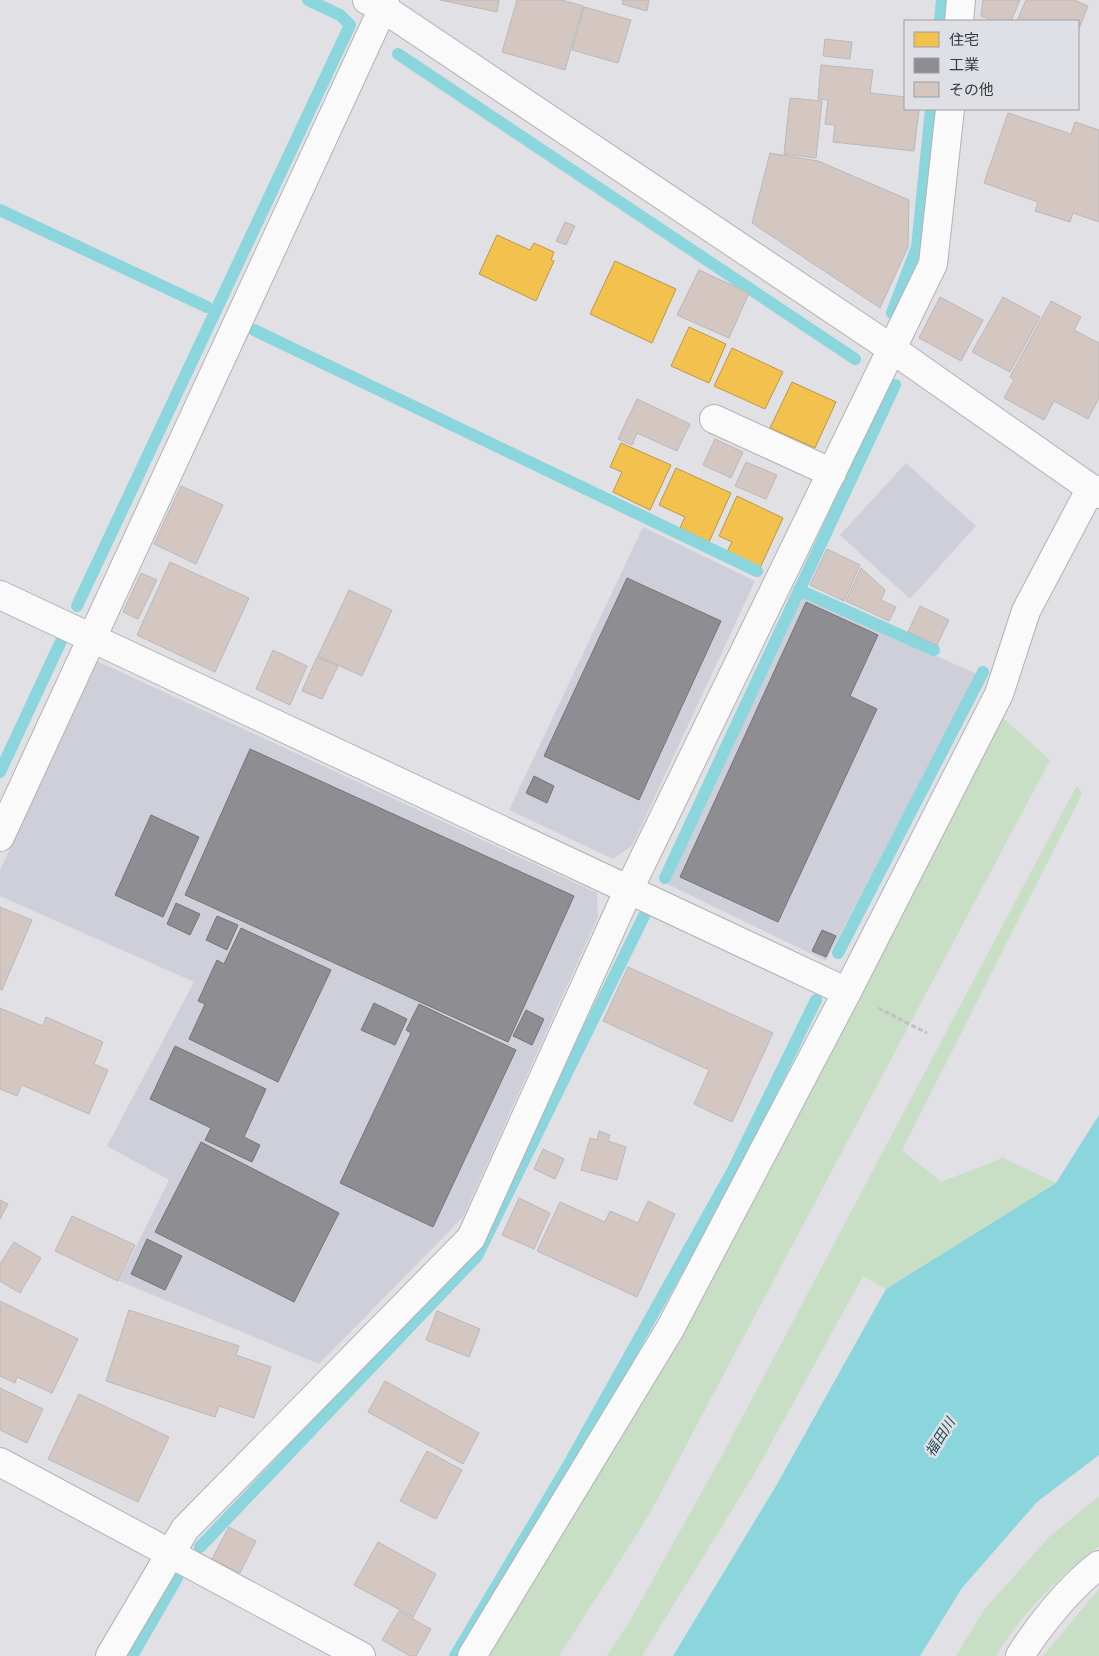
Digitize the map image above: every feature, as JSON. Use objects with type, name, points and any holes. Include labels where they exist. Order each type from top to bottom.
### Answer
[{"type":"street","points":[[959,20],[961,0]]},
{"type":"street","points":[[0,837],[92,638],[378,3],[892,349],[1095,491],[1026,611],[999,694],[847,992],[670,1329],[472,1656]]},
{"type":"street","points":[[110,1656],[184,1529],[471,1238],[629,889],[933,264],[950,110]]},
{"type":"street","points":[[714,419],[832,473]]},
{"type":"street","points":[[0,595],[847,992]]},
{"type":"street","points":[[0,1462],[361,1656]]},
{"type":"street","points":[[1020,1656],[1033,1635],[1087,1574],[1099,1565]]},
{"type":"path","points":[[847,992],[927,1033]]},
{"type":"shaded area","points":[[906,463],[976,526],[910,599],[840,535]]},
{"type":"shaded area","points":[[643,527],[755,581],[632,846],[613,859],[509,810]]},
{"type":"shaded area","points":[[801,596],[977,674],[826,961],[667,884]]},
{"type":"shaded area","points":[[97,661],[597,893],[598,917],[463,1217],[319,1364],[119,1281],[169,1180],[107,1146],[194,982],[0,896],[0,870]]},
{"type":"green space","points":[[1003,718],[1050,760],[649,1515],[559,1656],[487,1656],[679,1339]]},
{"type":"green space","points":[[1077,785],[1082,794],[902,1150],[941,1182],[1003,1158],[1056,1183],[886,1289],[863,1276],[753,1476],[642,1656],[607,1656],[628,1624],[718,1463]]},
{"type":"green space","points":[[1099,1496],[1099,1546],[1069,1570],[1042,1596],[1017,1625],[996,1656],[956,1656],[984,1610],[1048,1538]]},
{"type":"green space","points":[[1099,1589],[1099,1656],[1043,1656]]},
{"type":"water","name":"福田川","points":[[1099,1115],[1099,1455],[1037,1502],[962,1588],[920,1656],[673,1656],[776,1486],[886,1289],[1056,1183]]},
{"type":"building: 住宅","points":[[497,235],[530,250],[534,243],[554,252],[551,260],[554,261],[536,301],[479,274]]},
{"type":"building: 住宅","points":[[615,261],[676,289],[652,343],[590,314]]},
{"type":"building: 住宅","points":[[689,327],[726,344],[709,383],[671,366]]},
{"type":"building: 住宅","points":[[732,348],[783,372],[765,409],[714,386]]},
{"type":"building: 住宅","points":[[792,382],[836,402],[815,448],[770,428]]},
{"type":"building: 住宅","points":[[621,443],[671,465],[650,510],[613,492],[622,472],[610,467]]},
{"type":"building: 住宅","points":[[676,468],[731,493],[709,542],[680,528],[685,517],[659,505]]},
{"type":"building: 住宅","points":[[737,496],[783,518],[760,568],[727,552],[732,542],[719,536]]},
{"type":"building: 工業","points":[[627,578],[721,621],[639,800],[544,756]]},
{"type":"building: 工業","points":[[806,602],[878,635],[850,696],[877,709],[778,922],[680,877]]},
{"type":"building: 工業","points":[[250,749],[574,896],[508,1042],[185,895]]},
{"type":"building: 工業","points":[[534,776],[554,786],[547,803],[526,793]]},
{"type":"building: 工業","points":[[151,815],[199,837],[163,917],[115,895]]},
{"type":"building: 工業","points":[[176,903],[200,914],[190,935],[167,924]]},
{"type":"building: 工業","points":[[217,916],[238,925],[227,950],[206,940]]},
{"type":"building: 工業","points":[[241,928],[331,970],[278,1082],[189,1039],[205,1004],[198,1001],[217,960],[224,964]]},
{"type":"building: 工業","points":[[822,930],[836,936],[826,957],[812,951]]},
{"type":"building: 工業","points":[[374,1003],[407,1019],[395,1045],[361,1030]]},
{"type":"building: 工業","points":[[419,1004],[516,1050],[433,1227],[340,1183],[411,1033],[406,1030]]},
{"type":"building: 工業","points":[[526,1010],[544,1019],[532,1045],[513,1036]]},
{"type":"building: 工業","points":[[175,1046],[266,1089],[244,1137],[260,1145],[252,1162],[205,1140],[211,1128],[150,1099]]},
{"type":"building: 工業","points":[[201,1142],[339,1213],[294,1302],[155,1232]]},
{"type":"building: 工業","points":[[147,1239],[182,1256],[165,1290],[131,1274]]},
{"type":"building: その他","points":[[440,0],[499,0],[497,12]]},
{"type":"building: その他","points":[[517,0],[562,0],[583,6],[565,70],[502,52]]},
{"type":"building: その他","points":[[623,0],[649,0],[647,11],[622,4]]},
{"type":"building: その他","points":[[983,0],[1020,0],[1011,20],[991,20],[981,16]]},
{"type":"building: その他","points":[[1026,0],[1074,0],[1088,6],[1079,28],[1079,20],[1017,20]]},
{"type":"building: その他","points":[[584,7],[631,20],[618,63],[572,50]]},
{"type":"building: その他","points":[[825,39],[852,42],[850,59],[823,56]]},
{"type":"building: その他","points":[[821,65],[873,70],[870,93],[904,97],[904,110],[919,110],[914,151],[833,142],[835,125],[825,124],[828,100],[818,99]]},
{"type":"building: その他","points":[[790,98],[822,101],[816,158],[784,154]]},
{"type":"building: その他","points":[[1008,113],[1071,134],[1075,122],[1099,130],[1099,222],[1073,213],[1070,222],[1035,211],[1038,202],[984,183]]},
{"type":"building: その他","points":[[770,153],[818,161],[909,200],[908,247],[880,308],[752,223]]},
{"type":"building: その他","points":[[565,222],[575,226],[566,245],[556,241]]},
{"type":"building: その他","points":[[699,270],[749,293],[729,338],[677,315]]},
{"type":"building: その他","points":[[940,297],[983,320],[961,361],[919,338]]},
{"type":"building: その他","points":[[1003,297],[1040,317],[1010,372],[972,352]]},
{"type":"building: その他","points":[[1051,301],[1081,317],[1074,330],[1099,343],[1099,398],[1088,419],[1054,401],[1044,420],[1004,398],[1014,380],[1010,377]]},
{"type":"building: その他","points":[[637,399],[690,424],[677,451],[637,433],[632,445],[618,439]]},
{"type":"building: その他","points":[[715,439],[743,452],[731,478],[703,465]]},
{"type":"building: その他","points":[[746,462],[777,475],[766,499],[735,486]]},
{"type":"building: その他","points":[[181,486],[223,505],[196,564],[154,544]]},
{"type":"building: その他","points":[[827,549],[860,565],[844,601],[810,585]]},
{"type":"building: その他","points":[[170,562],[249,598],[215,672],[137,635]]},
{"type":"building: その他","points":[[861,568],[885,590],[881,600],[896,607],[889,621],[846,601]]},
{"type":"building: その他","points":[[141,573],[157,580],[138,619],[123,612]]},
{"type":"building: その他","points":[[349,590],[392,610],[362,676],[318,656]]},
{"type":"building: その他","points":[[920,606],[949,620],[937,645],[908,632]]},
{"type":"building: その他","points":[[273,650],[307,666],[290,705],[256,689]]},
{"type":"building: その他","points":[[317,657],[338,666],[322,699],[302,691]]},
{"type":"building: その他","points":[[0,907],[32,920],[2,990],[0,989]]},
{"type":"building: その他","points":[[628,967],[773,1033],[732,1122],[694,1104],[709,1070],[603,1021]]},
{"type":"building: その他","points":[[0,1008],[43,1026],[46,1017],[103,1042],[94,1064],[108,1070],[89,1114],[22,1085],[17,1096],[0,1089]]},
{"type":"building: その他","points":[[599,1131],[610,1135],[608,1141],[626,1147],[617,1180],[581,1170],[590,1138],[597,1140]]},
{"type":"building: その他","points":[[543,1149],[564,1159],[555,1179],[534,1169]]},
{"type":"building: その他","points":[[519,1198],[550,1213],[534,1249],[502,1235]]},
{"type":"building: その他","points":[[0,1200],[8,1204],[0,1219]]},
{"type":"building: その他","points":[[648,1201],[675,1214],[637,1297],[537,1251],[560,1202],[605,1222],[610,1211],[638,1223]]},
{"type":"building: その他","points":[[72,1216],[135,1245],[118,1281],[55,1251]]},
{"type":"building: その他","points":[[14,1242],[41,1258],[20,1293],[0,1281],[0,1264]]},
{"type":"building: その他","points":[[0,1301],[78,1339],[52,1393],[17,1377],[15,1383],[0,1376]]},
{"type":"building: その他","points":[[129,1310],[239,1346],[236,1355],[271,1367],[254,1418],[219,1406],[215,1417],[106,1381]]},
{"type":"building: その他","points":[[437,1311],[480,1329],[469,1357],[426,1340]]},
{"type":"building: その他","points":[[385,1381],[479,1433],[463,1464],[368,1412]]},
{"type":"building: その他","points":[[0,1388],[43,1409],[27,1443],[0,1430]]},
{"type":"building: その他","points":[[79,1394],[169,1437],[138,1502],[48,1459]]},
{"type":"building: その他","points":[[427,1451],[462,1470],[436,1519],[400,1501]]},
{"type":"building: その他","points":[[229,1527],[256,1541],[240,1573],[212,1559]]},
{"type":"building: その他","points":[[378,1542],[436,1574],[413,1617],[354,1585]]},
{"type":"building: その他","points":[[399,1611],[431,1629],[416,1656],[410,1656],[382,1640]]},
{"type":"waterway","points":[[77,606],[350,25],[340,15],[308,0]]},
{"type":"waterway","points":[[940,20],[942,0]]},
{"type":"waterway","points":[[398,54],[855,359]]},
{"type":"waterway","points":[[892,313],[917,247],[931,110]]},
{"type":"waterway","points":[[0,210],[207,307]]},
{"type":"waterway","points":[[254,330],[757,571]]},
{"type":"waterway","points":[[665,878],[895,385]]},
{"type":"waterway","points":[[799,590],[934,650]]},
{"type":"waterway","points":[[0,772],[62,639]]},
{"type":"waterway","points":[[838,953],[983,672]]},
{"type":"waterway","points":[[200,1547],[477,1256],[644,916]]},
{"type":"waterway","points":[[455,1656],[569,1464],[732,1172],[816,1000]]},
{"type":"waterway","points":[[132,1656],[177,1578]]}]
